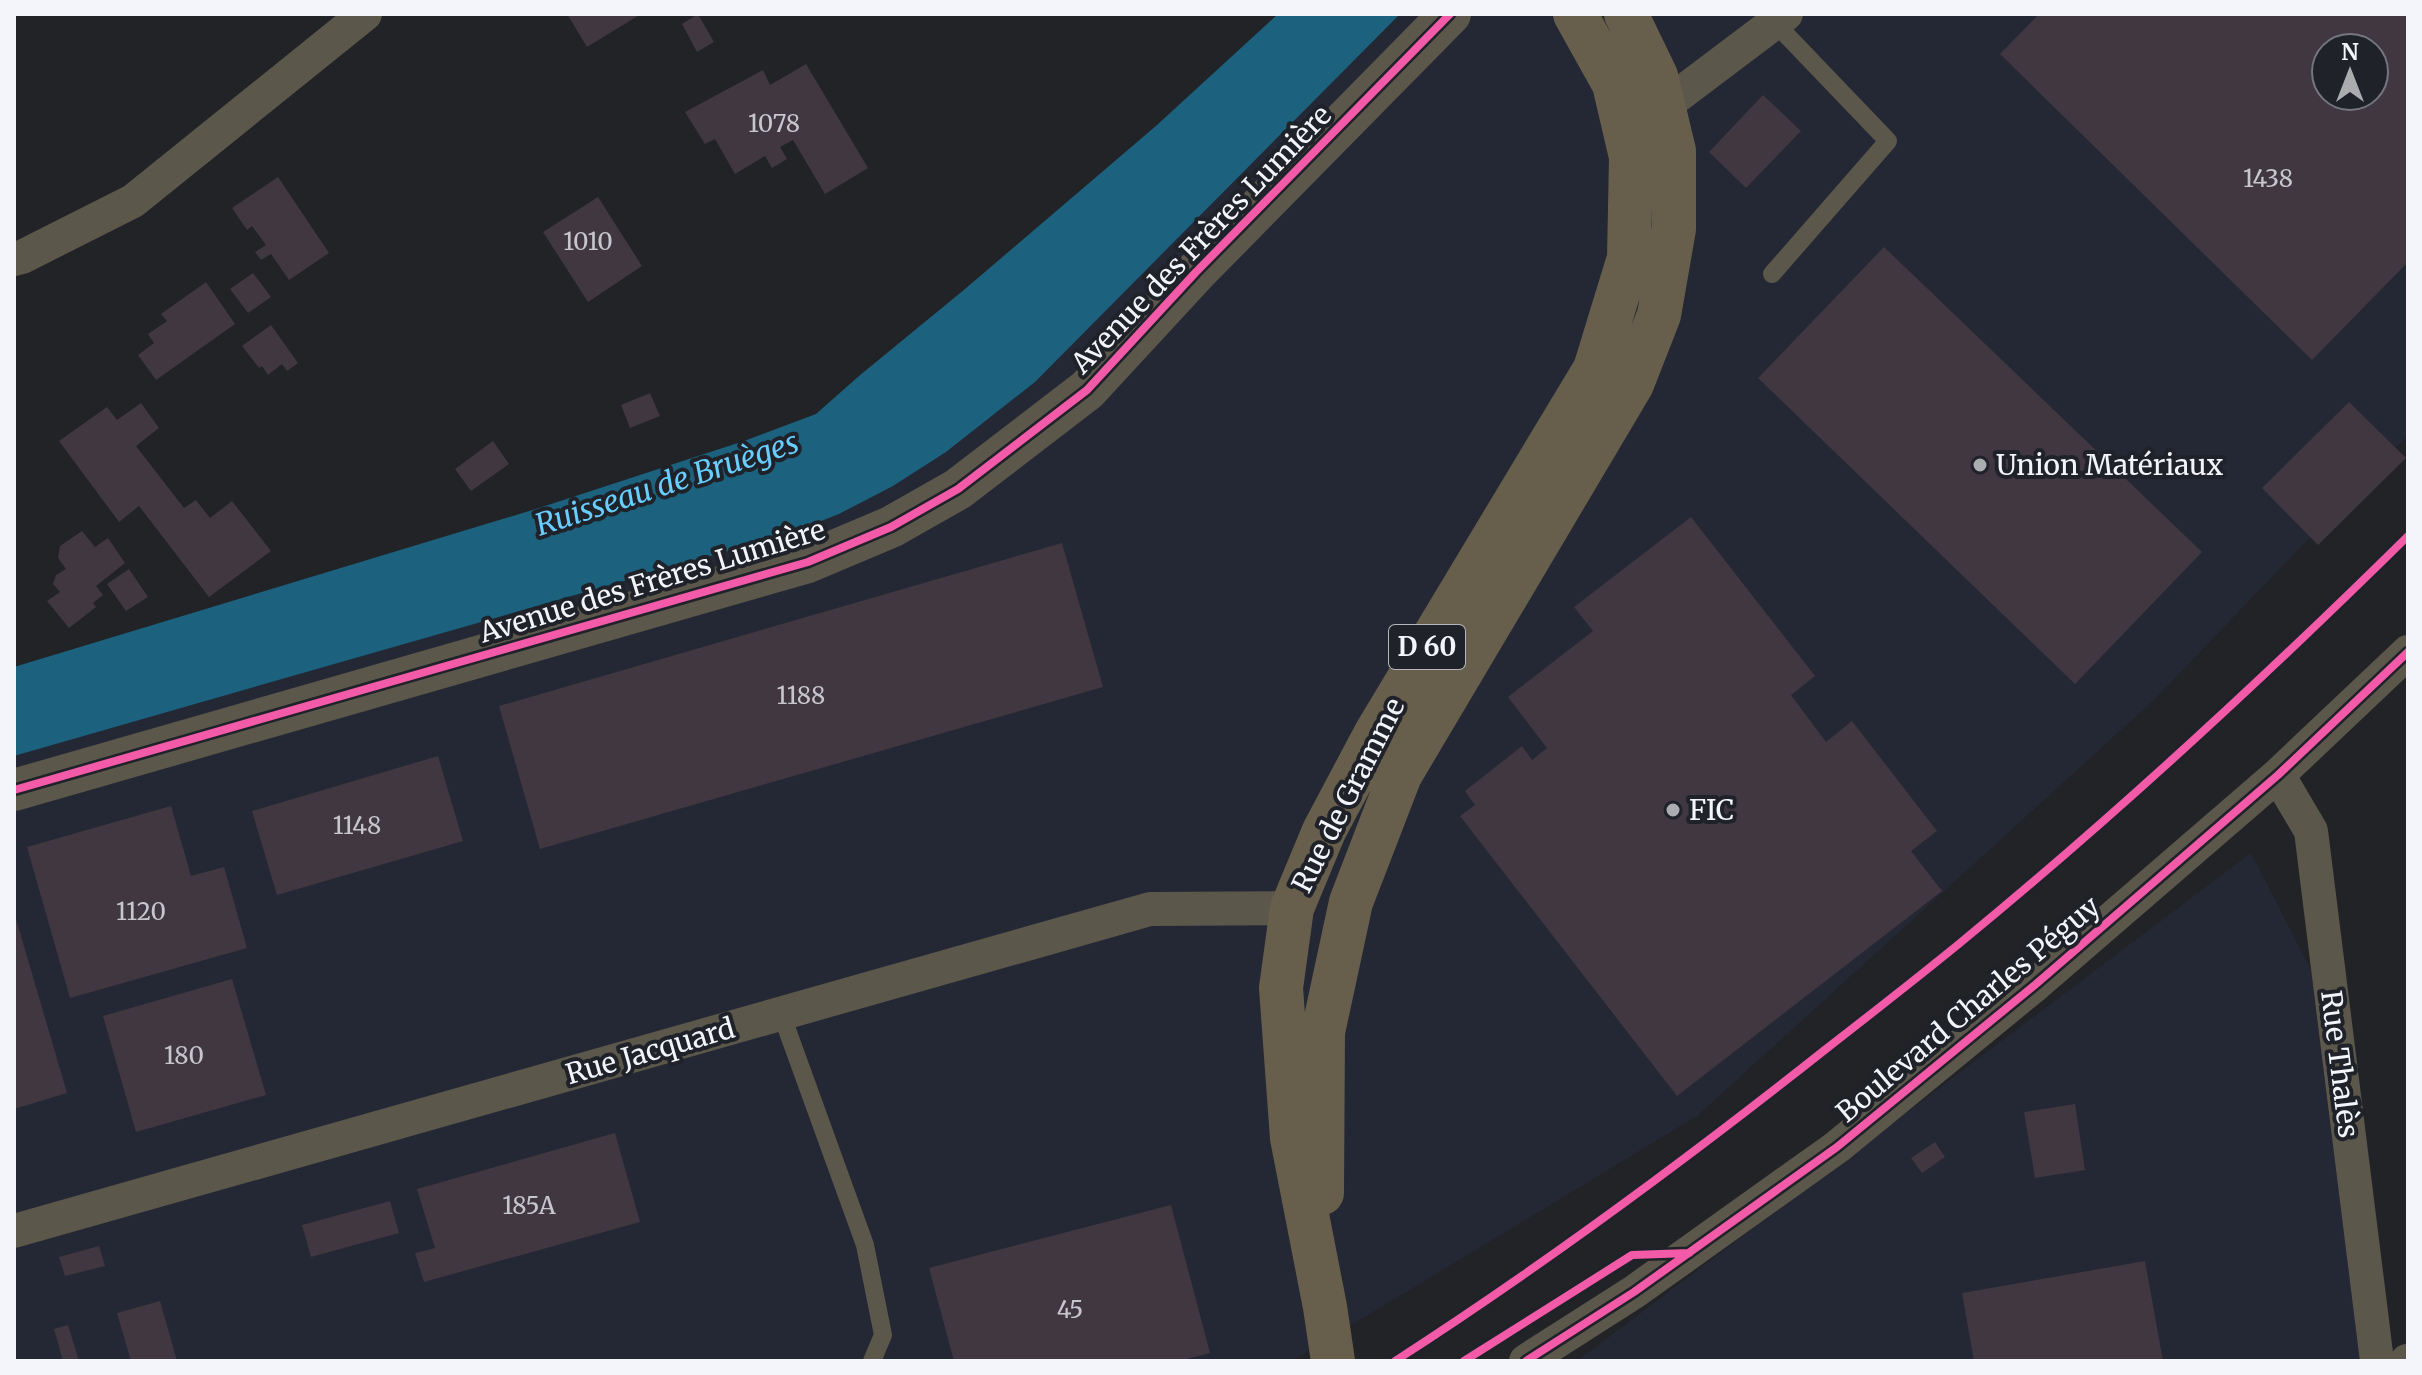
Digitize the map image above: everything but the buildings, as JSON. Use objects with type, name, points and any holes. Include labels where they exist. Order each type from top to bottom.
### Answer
[{"type":"main road","name":"Rue de Gramme","points":[[1333,1361],[1292,1138],[1281,988],[1292,908],[1324,831],[1376,733],[1595,369],[1629,258],[1631,157],[1614,84],[1575,14]]},
{"type":"main road","name":"Rue de Gramme","points":[[1325,1307],[1323,1032],[1351,902],[1400,775],[1632,384],[1659,315],[1674,229],[1674,151],[1656,76],[1626,14]]},
{"type":"street","points":[[14,259],[133,201],[328,26],[365,14]]},
{"type":"street","name":"Avenue des Frères Lumière","points":[[14,790],[808,562],[891,527],[958,489],[1087,390],[1196,272],[1450,14]]},
{"type":"street","points":[[1664,106],[1780,18]]},
{"type":"street","name":"Boulevard Charles Péguy","points":[[1526,1361],[1634,1292],[1837,1147],[2036,984],[2278,775],[2408,652]]},
{"type":"street","name":"Rue Thalès","points":[[2278,775],[2311,831],[2377,1361]]},
{"type":"street","name":"Rue Jacquard","points":[[14,1231],[1150,909],[1292,908]]},
{"type":"lane","points":[[1772,274],[1888,141],[1780,18]]},
{"type":"lane","points":[[781,1013],[865,1245],[883,1335],[872,1361]]},
{"type":"shaded area","points":[[1400,14],[2408,14],[2408,435],[2154,700],[1697,1116],[1292,1361],[14,1361],[14,756],[791,533],[839,514],[893,486],[946,452],[1035,382]]},
{"type":"shaded area","points":[[2251,853],[2331,1009],[2392,1361],[1577,1361]]},
{"type":"water","name":"Ruisseau de Bruèges","points":[[1278,14],[1400,14],[1035,382],[946,452],[893,486],[839,514],[791,533],[14,756],[14,667],[539,508],[744,441],[816,414],[1157,125]]},
{"type":"railway","points":[[1395,1361],[1506,1287],[1668,1171],[1960,943],[2188,745],[2408,536]]},
{"type":"cycle path","points":[[14,790],[808,562],[891,527],[958,489],[1087,390],[1196,272],[1450,14]]},
{"type":"cycle path","points":[[1395,1361],[1506,1287],[1668,1171],[1960,943],[2188,745],[2408,536]]},
{"type":"cycle path","points":[[1526,1361],[1634,1292],[1837,1147],[2036,984],[2278,775],[2408,652]]},
{"type":"cycle path","points":[[1464,1361],[1632,1255],[1689,1253]]},
{"type":"place","name":"Union Matériaux","points":[[1980,465]]},
{"type":"place","name":"FIC","points":[[1673,810]]}]
